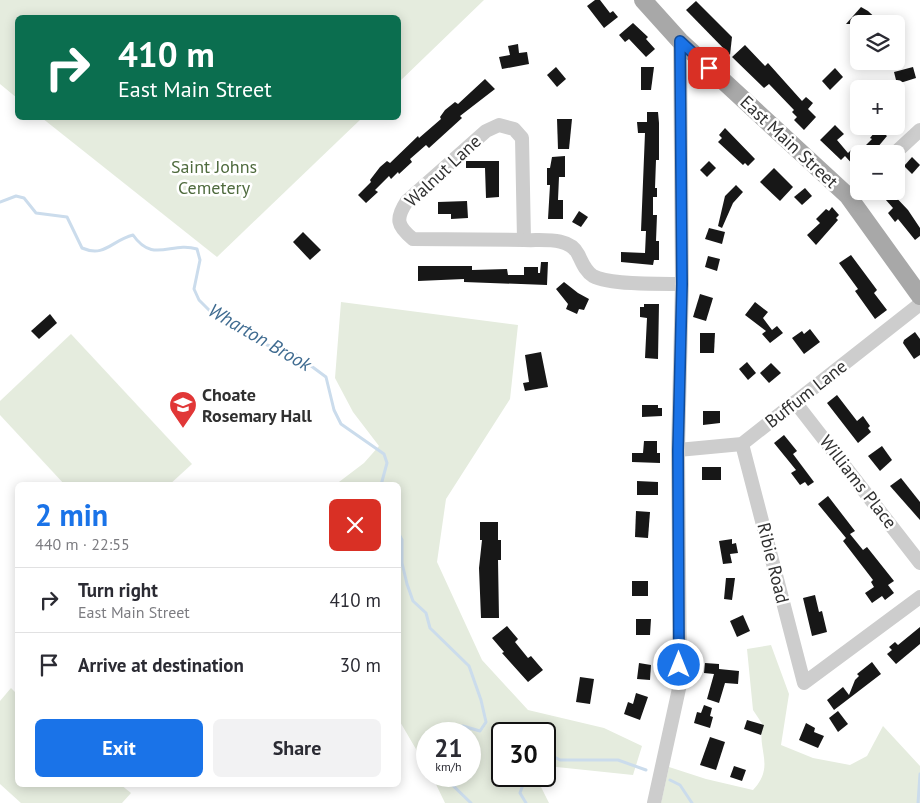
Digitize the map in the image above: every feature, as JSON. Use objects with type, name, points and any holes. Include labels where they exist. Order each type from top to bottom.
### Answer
[{"type":"main road","name":"East Main Street","points":[[643,0],[680,41],[850,189]]},
{"type":"main road","name":"East Main Street","points":[[858,200],[920,296]]},
{"type":"street","points":[[654,803],[680,684],[678,450],[682,284],[680,41]]},
{"type":"street","name":"Walnut Lane","points":[[524,240],[522,138],[514,129],[499,125],[486,131],[407,201],[400,212],[399,221],[403,231],[414,239],[560,241],[577,251],[584,267],[591,275],[604,281],[682,284]]},
{"type":"street","points":[[904,145],[920,130]]},
{"type":"street","name":"Buffum Lane","points":[[742,444],[920,304]]},
{"type":"street","name":"Williams Place","points":[[795,402],[920,563]]},
{"type":"street","points":[[678,450],[742,444]]},
{"type":"street","name":"Ribie Road","points":[[742,444],[804,683],[920,597]]},
{"type":"green space","points":[[0,0],[484,0],[401,80],[401,15],[15,15],[15,96],[0,84]]},
{"type":"green space","name":"Saint Johns Cemetery","points":[[45,120],[360,120],[217,257]]},
{"type":"green space","points":[[341,302],[518,325],[510,399],[446,499],[437,562],[482,660],[528,710],[604,728],[642,746],[633,775],[556,767],[556,722],[491,722],[491,787],[541,787],[549,803],[445,803],[437,787],[481,787],[481,722],[416,722],[416,749],[401,723],[401,482],[339,482],[364,463],[379,446],[353,412],[335,378]]},
{"type":"green space","points":[[71,334],[192,464],[172,482],[62,482],[0,415],[0,401]]},
{"type":"green space","points":[[771,645],[789,694],[781,745],[813,758],[850,765],[867,756],[883,726],[920,766],[920,803],[661,803],[669,767],[706,779],[753,790],[760,781],[764,765],[763,725],[753,710],[747,649]]},
{"type":"green space","points":[[11,688],[15,692],[15,787],[124,787],[131,793],[122,803],[21,803],[0,784],[0,701]]},
{"type":"building","points":[[595,0],[600,0],[610,13],[613,11],[618,17],[604,28],[587,6]]},
{"type":"building","points":[[696,1],[732,37],[730,55],[686,10]]},
{"type":"building","points":[[861,7],[872,15],[854,15]]},
{"type":"building","points":[[633,23],[648,37],[646,39],[655,49],[646,57],[629,39],[625,42],[619,35]]},
{"type":"building","points":[[518,44],[519,53],[527,52],[529,64],[502,69],[499,57],[510,55],[508,46]]},
{"type":"building","points":[[745,45],[765,66],[768,63],[802,101],[806,97],[813,103],[808,109],[816,117],[804,130],[794,120],[797,117],[792,112],[794,110],[769,84],[764,88],[732,57]]},
{"type":"building","points":[[556,67],[566,79],[557,87],[547,75]]},
{"type":"building","points":[[641,67],[654,67],[651,90],[641,90]]},
{"type":"building","points":[[913,67],[916,78],[905,81],[896,80],[894,72]]},
{"type":"building","points":[[835,68],[843,77],[830,90],[822,81]]},
{"type":"building","points":[[485,79],[495,89],[460,116],[462,118],[429,148],[426,145],[410,159],[412,162],[399,174],[398,172],[391,179],[389,176],[375,190],[378,192],[366,203],[358,195],[371,182],[370,180],[380,167],[387,161],[390,163],[418,136],[419,138],[441,119],[440,117],[445,110],[455,102],[458,104]]},
{"type":"building","points":[[647,112],[658,112],[659,123],[659,160],[656,160],[655,188],[657,188],[657,197],[653,197],[653,215],[657,215],[656,241],[659,241],[659,260],[654,260],[653,265],[621,262],[621,252],[645,253],[646,231],[641,231],[645,133],[638,133],[637,122],[647,122]]},
{"type":"building","points":[[557,119],[572,119],[569,149],[558,149]]},
{"type":"building","points":[[835,125],[844,134],[837,140],[848,153],[850,151],[850,162],[845,156],[841,160],[820,140]]},
{"type":"building","points":[[725,128],[755,159],[748,166],[745,163],[743,165],[718,142],[722,138],[719,135]]},
{"type":"building","points":[[872,135],[887,136],[880,145],[866,145],[872,139],[870,138]]},
{"type":"building","points":[[565,156],[565,177],[559,177],[558,200],[563,200],[563,219],[548,219],[550,185],[547,185],[547,168],[550,168],[552,157]]},
{"type":"building","points":[[912,157],[920,165],[912,174],[905,165]]},
{"type":"building","points":[[466,161],[499,161],[499,197],[486,198],[485,168],[466,168]]},
{"type":"building","points":[[709,161],[716,168],[707,177],[700,170]]},
{"type":"building","points":[[774,168],[793,187],[780,201],[760,182]]},
{"type":"building","points":[[736,185],[743,192],[733,203],[722,228],[718,226],[725,196]]},
{"type":"building","points":[[805,188],[812,196],[802,205],[794,197]]},
{"type":"building","points":[[886,200],[899,200],[908,210],[920,228],[920,236],[915,240],[898,219],[895,222],[888,213],[893,208]]},
{"type":"building","points":[[467,201],[468,218],[451,219],[451,214],[438,214],[438,202]]},
{"type":"building","points":[[832,207],[839,215],[836,218],[838,220],[816,245],[807,235],[820,223],[816,219],[826,209],[829,211]]},
{"type":"building","points":[[579,211],[588,217],[581,227],[572,222]]},
{"type":"building","points":[[709,228],[725,232],[722,244],[705,239]]},
{"type":"building","points":[[303,232],[321,250],[310,260],[293,242]]},
{"type":"building","points":[[851,255],[877,290],[874,293],[887,310],[875,319],[855,291],[858,289],[839,263]]},
{"type":"building","points":[[708,256],[720,259],[717,271],[705,267]]},
{"type":"building","points":[[541,262],[548,262],[547,285],[464,282],[464,279],[418,281],[418,266],[472,266],[472,270],[507,269],[508,275],[524,275],[524,267],[538,267],[538,273],[540,273]]},
{"type":"building","points":[[564,282],[589,299],[584,310],[579,309],[577,314],[566,309],[568,304],[556,289]]},
{"type":"building","points":[[700,294],[713,298],[706,321],[693,317]]},
{"type":"building","points":[[755,302],[768,312],[763,318],[772,330],[777,326],[783,333],[770,343],[762,334],[766,331],[745,315]]},
{"type":"building","points":[[644,304],[659,304],[658,359],[645,358],[647,318],[640,317],[640,307],[644,307]]},
{"type":"building","points":[[50,314],[57,323],[39,339],[31,331]]},
{"type":"building","points":[[810,329],[820,342],[804,354],[792,338],[802,331],[804,334]]},
{"type":"building","points":[[915,332],[920,339],[920,355],[914,359],[903,343],[904,340]]},
{"type":"building","points":[[700,333],[715,333],[714,353],[700,353]]},
{"type":"building","points":[[541,352],[548,387],[525,391],[523,383],[529,382],[525,355]]},
{"type":"building","points":[[747,362],[756,373],[748,380],[739,369]]},
{"type":"building","points":[[771,363],[781,373],[769,383],[760,373]]},
{"type":"building","points":[[837,395],[857,421],[863,416],[870,426],[868,428],[871,432],[858,443],[827,403]]},
{"type":"building","points":[[642,405],[658,405],[658,408],[662,408],[662,416],[642,417]]},
{"type":"building","points":[[703,411],[720,411],[720,423],[703,425]]},
{"type":"building","points":[[784,435],[797,451],[793,454],[814,482],[808,486],[805,482],[800,485],[791,473],[796,470],[774,443]]},
{"type":"building","points":[[644,441],[657,441],[657,453],[660,453],[660,463],[632,462],[632,453],[643,453]]},
{"type":"building","points":[[882,446],[892,460],[880,471],[868,456]]},
{"type":"building","points":[[702,467],[721,467],[721,480],[702,480]]},
{"type":"building","points":[[901,478],[920,502],[920,520],[890,486]]},
{"type":"building","points":[[637,481],[658,482],[658,495],[637,495]]},
{"type":"building","points":[[828,496],[855,531],[850,534],[863,550],[867,547],[894,581],[888,585],[894,593],[885,600],[882,596],[872,603],[865,593],[874,587],[871,582],[873,580],[843,541],[846,538],[818,504]]},
{"type":"building","points":[[636,511],[650,512],[648,538],[635,537]]},
{"type":"building","points":[[480,522],[498,522],[498,540],[501,540],[501,560],[498,560],[499,618],[481,618],[479,568],[482,540],[480,540]]},
{"type":"building","points":[[732,539],[732,544],[736,543],[738,553],[730,554],[732,563],[723,564],[719,541]]},
{"type":"building","points":[[726,578],[735,578],[732,600],[724,599]]},
{"type":"building","points":[[632,581],[648,581],[648,596],[632,596]]},
{"type":"building","points":[[815,595],[819,612],[822,611],[827,632],[812,636],[803,598]]},
{"type":"building","points":[[743,615],[750,631],[737,637],[730,621]]},
{"type":"building","points":[[636,619],[651,619],[650,635],[636,635]]},
{"type":"building","points":[[507,626],[518,639],[515,642],[528,658],[531,656],[543,670],[528,682],[502,653],[504,652],[492,638]]},
{"type":"building","points":[[920,627],[920,644],[896,664],[887,654],[892,650],[889,647],[895,642],[898,645]]},
{"type":"building","points":[[872,662],[881,674],[834,710],[827,700],[843,687],[849,695],[855,680],[859,676],[857,674]]},
{"type":"building","points":[[639,663],[651,665],[650,680],[637,679]]},
{"type":"building","points":[[705,663],[719,664],[719,669],[739,671],[738,684],[725,683],[719,703],[707,699],[714,674],[704,673]]},
{"type":"building","points":[[580,677],[594,679],[590,704],[576,702]]},
{"type":"building","points":[[636,693],[648,697],[640,720],[624,714],[628,702],[633,704]]},
{"type":"building","points":[[704,705],[712,708],[710,716],[713,717],[710,728],[694,723],[697,712],[701,713]]},
{"type":"building","points":[[838,711],[848,724],[838,732],[829,718]]},
{"type":"building","points":[[747,720],[764,725],[761,735],[744,729]]},
{"type":"building","points":[[806,723],[815,728],[814,732],[824,736],[818,748],[799,740]]},
{"type":"building","points":[[710,737],[725,742],[716,770],[700,765]]},
{"type":"building","points":[[734,766],[746,770],[742,781],[730,777]]},
{"type":"waterway","name":"Wharton Brook","points":[[0,202],[16,196],[24,198],[36,213],[67,217],[82,248],[90,251],[103,250],[133,235],[140,244],[155,250],[188,247],[197,249],[200,260],[194,289],[199,300],[214,315],[267,345],[295,354],[326,377],[334,410],[341,424],[384,454],[387,463],[382,482]]},
{"type":"waterway","name":"Wharton Brook","points":[[401,538],[402,563],[413,601],[426,613],[430,628],[469,666],[481,700],[486,722],[481,730]]},
{"type":"waterway","points":[[556,758],[560,760],[618,760],[646,770]]},
{"type":"waterway","points":[[918,803],[920,774]]},
{"type":"waterway","points":[[670,780],[680,785],[692,803]]},
{"type":"waterway","name":"Wharton Brook","points":[[454,787],[471,803]]},
{"type":"waterway","points":[[522,787],[520,793],[526,803]]},
{"type":"place","name":"Choate Rosemary Hall","points":[[183,429]]},
{"type":"route","points":[[679,665],[678,450],[682,284],[680,41],[709,68]]}]
